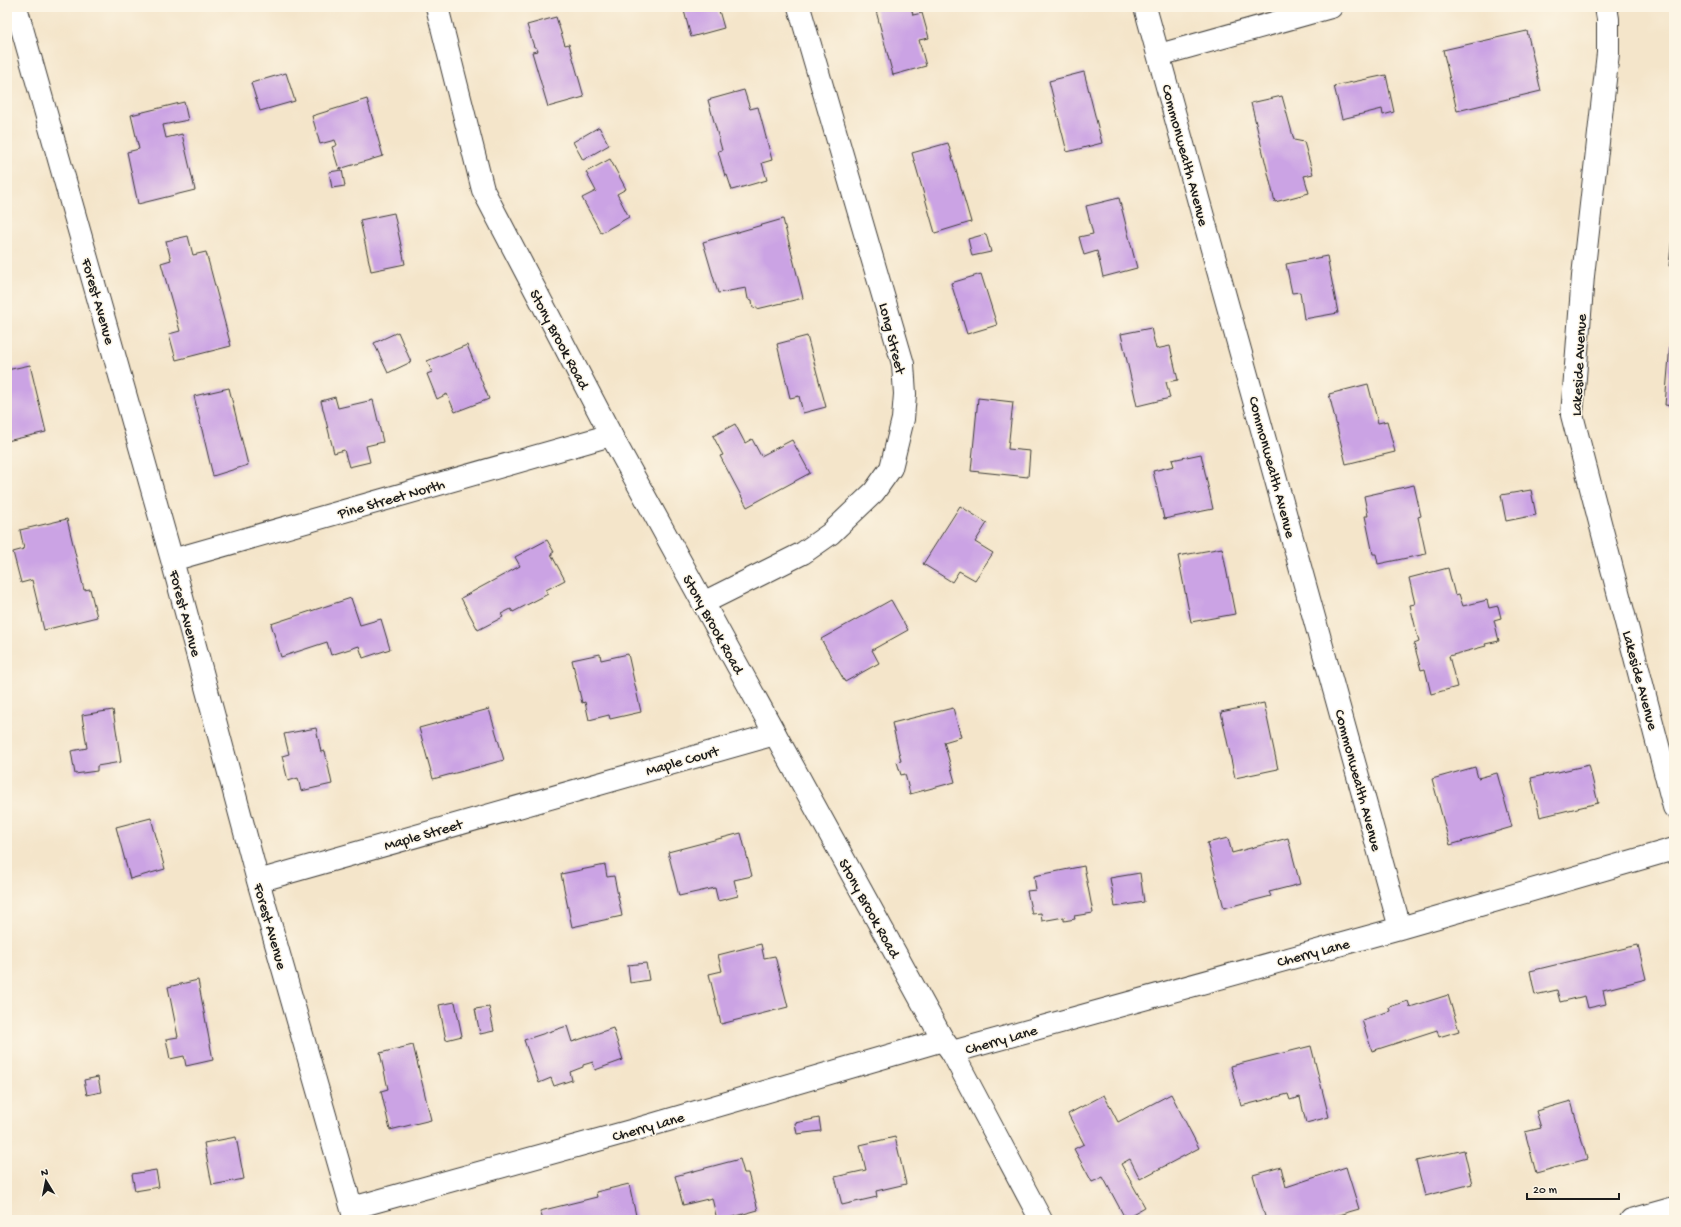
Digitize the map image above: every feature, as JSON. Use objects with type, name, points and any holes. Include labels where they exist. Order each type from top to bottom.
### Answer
[{"type":"street","name":"Forest Avenue","points":[[16,7],[172,560],[258,881],[353,1214]]},
{"type":"street","name":"Stony Brook Road","points":[[437,7],[483,190],[611,435],[948,1046],[1041,1220]]},
{"type":"street","name":"Long Street","points":[[703,603],[803,553],[830,534],[874,492],[891,468],[903,419],[905,394],[903,364],[799,7]]},
{"type":"street","name":"Commonwealth Avenue","points":[[1145,7],[1400,928]]},
{"type":"street","points":[[1158,54],[1331,7]]},
{"type":"street","name":"Lakeside Avenue","points":[[1606,7],[1608,19],[1608,53],[1583,276],[1572,415],[1674,807]]},
{"type":"street","name":"Pine Street North","points":[[172,560],[611,435]]},
{"type":"street","name":"Maple Court","points":[[588,786],[775,734]]},
{"type":"street","name":"Maple Street","points":[[258,881],[588,786]]},
{"type":"street","name":"Cherry Lane","points":[[353,1214],[634,1130],[1400,928],[1674,849]]},
{"type":"street","points":[[1631,1220],[1674,1208]]},
{"type":"building","points":[[683,7],[718,7],[724,28],[691,37]]},
{"type":"building","points":[[875,7],[911,7],[913,15],[922,13],[929,38],[919,40],[926,66],[893,75]]},
{"type":"building","points":[[556,17],[565,45],[569,44],[584,97],[548,107],[532,52],[538,51],[536,47],[534,47],[527,25]]},
{"type":"building","points":[[1527,31],[1541,91],[1457,111],[1443,50]]},
{"type":"building","points":[[1084,72],[1102,143],[1067,152],[1049,81]]},
{"type":"building","points":[[286,73],[295,101],[260,111],[251,83]]},
{"type":"building","points":[[1386,75],[1394,112],[1383,115],[1382,109],[1342,119],[1334,86]]},
{"type":"building","points":[[744,90],[750,109],[758,107],[772,160],[762,163],[767,180],[732,190],[727,175],[725,176],[718,151],[722,150],[708,100]]},
{"type":"building","points":[[1282,96],[1294,140],[1304,142],[1313,174],[1304,176],[1309,193],[1275,202],[1251,103]]},
{"type":"building","points":[[367,99],[383,156],[339,169],[332,147],[337,145],[335,140],[320,144],[312,116]]},
{"type":"building","points":[[184,102],[188,120],[163,125],[166,138],[182,134],[195,190],[138,204],[127,152],[139,149],[131,115]]},
{"type":"building","points":[[599,127],[609,145],[583,160],[573,142]]},
{"type":"building","points":[[948,143],[971,222],[935,233],[912,153]]},
{"type":"building","points":[[610,159],[626,189],[617,194],[629,217],[601,233],[582,198],[596,191],[586,172]]},
{"type":"building","points":[[342,170],[345,186],[332,188],[329,172]]},
{"type":"building","points":[[1119,198],[1137,268],[1103,277],[1097,251],[1084,255],[1079,237],[1093,234],[1086,206]]},
{"type":"building","points":[[394,213],[405,264],[371,271],[360,220]]},
{"type":"building","points":[[783,219],[803,298],[757,309],[757,307],[753,308],[752,300],[748,299],[746,288],[718,293],[703,242]]},
{"type":"building","points":[[986,234],[991,252],[972,256],[968,239]]},
{"type":"building","points":[[188,236],[193,255],[206,252],[231,346],[176,360],[169,334],[180,331],[161,263],[171,260],[166,241]]},
{"type":"building","points":[[1672,237],[1674,237],[1674,267],[1669,266]]},
{"type":"building","points":[[1327,256],[1338,313],[1304,319],[1300,292],[1292,293],[1286,264]]},
{"type":"building","points":[[981,274],[997,325],[967,334],[951,283]]},
{"type":"building","points":[[1672,320],[1674,320],[1674,406],[1665,405]]},
{"type":"building","points":[[1151,328],[1156,349],[1170,346],[1178,380],[1166,382],[1170,398],[1137,406],[1121,334]]},
{"type":"building","points":[[398,332],[411,362],[388,373],[374,343]]},
{"type":"building","points":[[807,336],[826,407],[803,413],[799,396],[790,398],[777,344]]},
{"type":"building","points":[[467,345],[489,399],[455,412],[447,394],[437,399],[427,374],[432,372],[427,361]]},
{"type":"building","points":[[30,365],[46,432],[7,441],[7,370]]},
{"type":"building","points":[[1368,384],[1378,423],[1387,421],[1395,452],[1346,464],[1329,394]]},
{"type":"building","points":[[229,388],[248,465],[213,476],[194,396]]},
{"type":"building","points":[[335,397],[338,408],[373,400],[383,442],[366,446],[370,462],[349,467],[344,450],[334,453],[321,401]]},
{"type":"building","points":[[978,398],[1013,402],[1008,449],[1030,451],[1028,477],[971,471]]},
{"type":"building","points":[[735,424],[745,443],[752,439],[761,456],[792,440],[810,473],[747,507],[720,456],[723,455],[713,436]]},
{"type":"building","points":[[1201,454],[1213,509],[1164,519],[1153,471],[1174,466],[1172,460]]},
{"type":"building","points":[[1414,485],[1421,516],[1418,517],[1426,554],[1378,564],[1376,554],[1373,554],[1365,516],[1368,516],[1364,496]]},
{"type":"building","points":[[1531,490],[1536,515],[1506,521],[1501,495]]},
{"type":"building","points":[[960,506],[987,523],[975,542],[993,553],[975,580],[959,571],[952,582],[923,564]]},
{"type":"building","points":[[67,519],[84,590],[90,589],[97,617],[44,630],[32,580],[21,583],[13,552],[24,549],[20,530]]},
{"type":"building","points":[[547,540],[554,552],[551,554],[565,580],[546,590],[548,594],[513,612],[511,609],[501,614],[503,617],[478,630],[461,598],[520,566],[515,557]]},
{"type":"building","points":[[1222,548],[1235,614],[1191,622],[1178,556]]},
{"type":"building","points":[[1448,568],[1455,595],[1459,594],[1463,606],[1487,600],[1489,608],[1498,606],[1501,618],[1494,620],[1499,641],[1449,656],[1457,687],[1431,694],[1425,669],[1421,670],[1414,644],[1419,642],[1410,605],[1415,604],[1409,578]]},
{"type":"building","points":[[351,598],[360,625],[381,619],[390,649],[363,658],[359,646],[331,655],[327,642],[281,657],[271,624]]},
{"type":"building","points":[[891,600],[908,630],[872,650],[879,663],[845,682],[821,639]]},
{"type":"building","points":[[600,654],[601,660],[628,654],[641,712],[610,719],[609,715],[589,720],[585,702],[582,703],[572,660]]},
{"type":"building","points":[[1264,703],[1278,769],[1235,778],[1221,712]]},
{"type":"building","points":[[953,708],[961,737],[944,742],[955,782],[910,794],[905,774],[901,775],[897,762],[901,761],[892,723]]},
{"type":"building","points":[[489,709],[504,760],[433,779],[419,728]]},
{"type":"building","points":[[113,710],[121,762],[97,766],[97,771],[75,774],[71,751],[87,748],[82,715]]},
{"type":"building","points":[[316,728],[321,752],[325,751],[332,784],[301,791],[298,778],[288,781],[282,756],[289,754],[284,734]]},
{"type":"building","points":[[1589,765],[1598,803],[1540,817],[1531,778]]},
{"type":"building","points":[[1475,767],[1478,778],[1497,773],[1512,827],[1450,845],[1432,779]]},
{"type":"building","points":[[151,818],[165,869],[130,879],[116,827]]},
{"type":"building","points":[[741,833],[752,876],[734,880],[738,896],[718,901],[715,888],[679,896],[668,852]]},
{"type":"building","points":[[1228,838],[1232,853],[1288,838],[1300,884],[1269,892],[1271,896],[1224,908],[1207,843]]},
{"type":"building","points":[[605,865],[607,877],[614,876],[622,916],[572,927],[561,874]]},
{"type":"building","points":[[1084,866],[1093,913],[1074,916],[1075,919],[1064,921],[1064,917],[1042,921],[1041,913],[1032,914],[1027,891],[1036,890],[1034,876]]},
{"type":"building","points":[[1140,873],[1144,902],[1115,907],[1110,878]]},
{"type":"building","points":[[761,944],[764,958],[775,956],[788,1007],[721,1024],[709,974],[722,971],[718,955]]},
{"type":"building","points":[[1638,945],[1646,979],[1603,990],[1606,1004],[1588,1008],[1585,996],[1560,1002],[1557,990],[1535,995],[1530,971]]},
{"type":"building","points":[[646,963],[649,980],[630,983],[628,965]]},
{"type":"building","points":[[198,980],[213,1060],[186,1066],[184,1056],[170,1059],[166,1039],[178,1037],[168,987]]},
{"type":"building","points":[[1448,995],[1459,1031],[1439,1037],[1437,1030],[1372,1051],[1362,1020],[1390,1011],[1389,1007],[1408,1001],[1410,1007]]},
{"type":"building","points":[[455,1002],[462,1036],[446,1040],[439,1005]]},
{"type":"building","points":[[489,1007],[494,1031],[480,1034],[475,1009]]},
{"type":"building","points":[[567,1026],[572,1042],[613,1028],[623,1060],[595,1070],[593,1062],[583,1065],[583,1067],[570,1072],[572,1080],[554,1086],[551,1078],[539,1083],[524,1040]]},
{"type":"building","points":[[413,1045],[431,1120],[390,1130],[381,1091],[388,1089],[380,1053]]},
{"type":"building","points":[[1311,1046],[1329,1117],[1306,1123],[1300,1097],[1290,1100],[1288,1094],[1241,1106],[1231,1066]]},
{"type":"building","points":[[98,1077],[101,1092],[87,1095],[84,1080]]},
{"type":"building","points":[[1171,1094],[1199,1148],[1140,1179],[1130,1159],[1121,1164],[1145,1207],[1125,1218],[1103,1177],[1092,1182],[1074,1149],[1084,1144],[1068,1114],[1104,1095],[1118,1122]]},
{"type":"building","points":[[1571,1101],[1587,1159],[1536,1173],[1525,1132],[1541,1128],[1536,1111]]},
{"type":"building","points":[[819,1118],[821,1131],[797,1134],[795,1123]]},
{"type":"building","points":[[236,1137],[244,1179],[212,1185],[204,1143]]},
{"type":"building","points":[[895,1137],[906,1184],[876,1191],[877,1197],[842,1205],[835,1177],[866,1170],[860,1145]]},
{"type":"building","points":[[1464,1150],[1472,1184],[1425,1196],[1416,1161]]},
{"type":"building","points":[[740,1159],[744,1173],[748,1173],[758,1210],[717,1220],[712,1198],[683,1205],[675,1176]]},
{"type":"building","points":[[1281,1167],[1286,1187],[1346,1167],[1359,1209],[1321,1220],[1266,1220],[1253,1175]]},
{"type":"building","points":[[156,1170],[159,1187],[135,1191],[132,1174]]},
{"type":"building","points":[[629,1184],[637,1220],[543,1220],[540,1211],[597,1197],[596,1192]]}]
